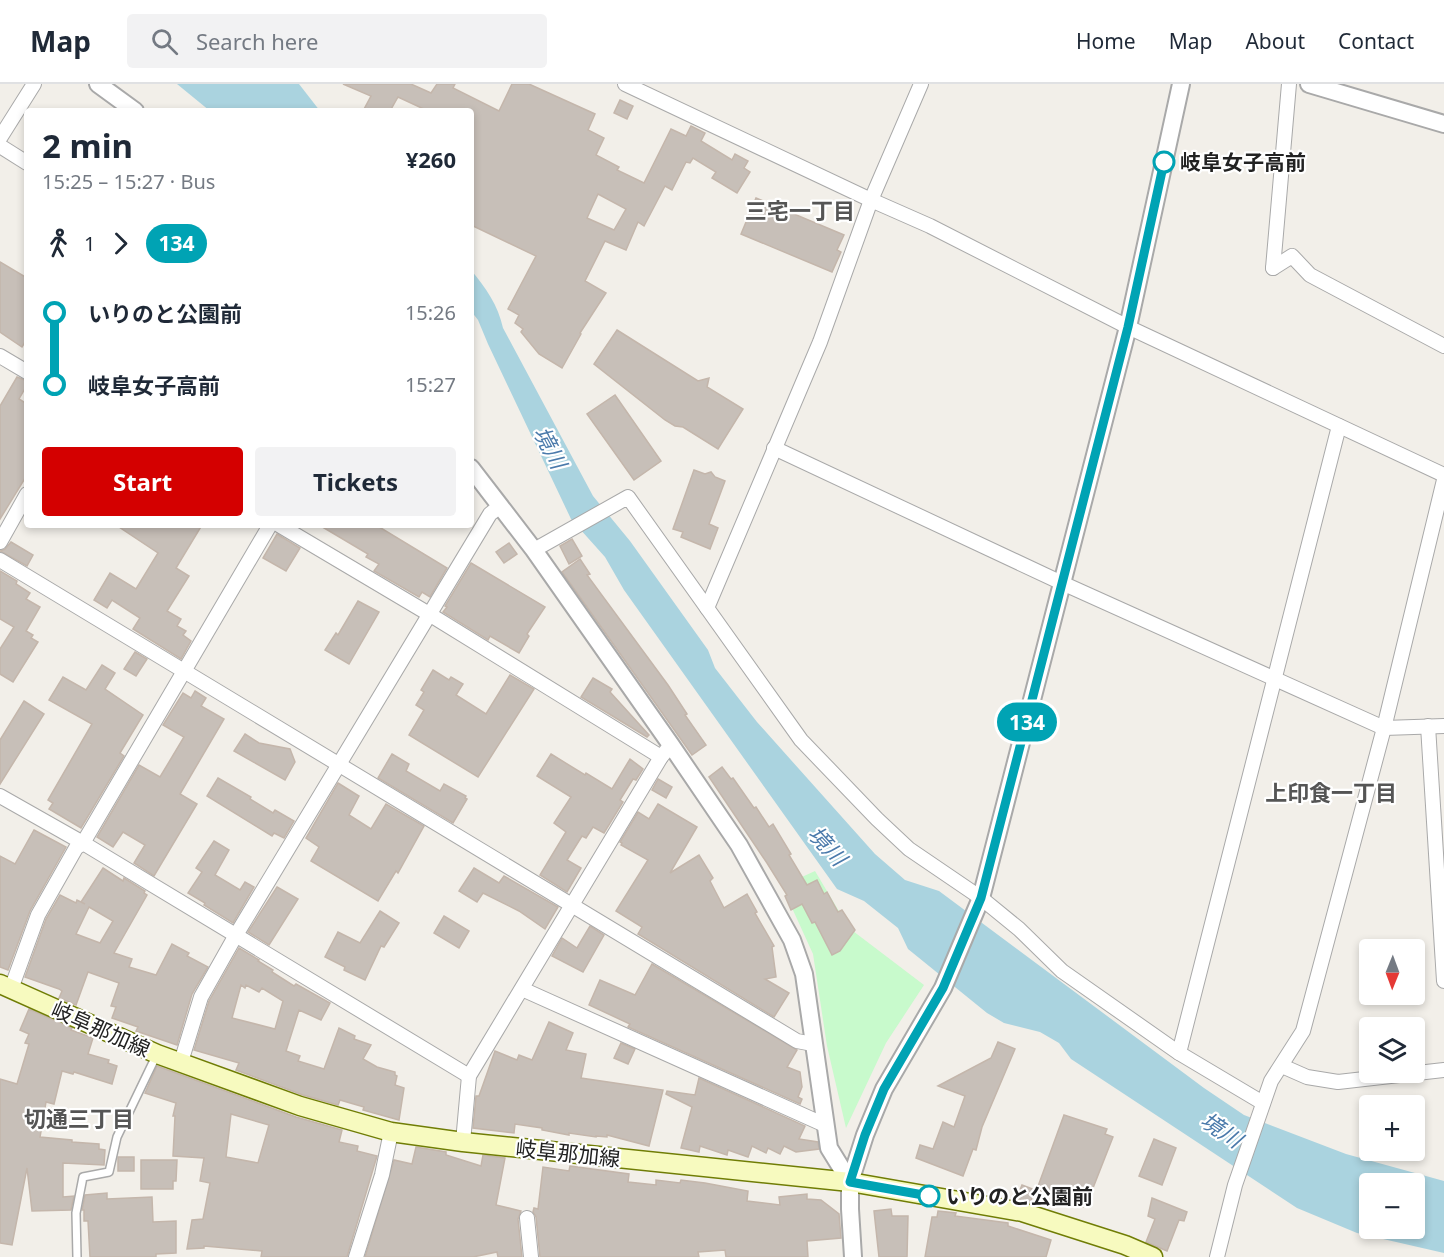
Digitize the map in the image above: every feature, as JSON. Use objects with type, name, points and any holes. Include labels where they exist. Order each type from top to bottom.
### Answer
[{"type":"main road","name":"岐阜那加線","points":[[5,986],[157,1054],[300,1106],[392,1132],[463,1142],[850,1182],[1022,1212],[1125,1245],[1153,1257]]},
{"type":"street","points":[[0,138],[34,84]]},
{"type":"street","points":[[98,84],[131,108]]},
{"type":"street","points":[[625,84],[930,226],[1128,327],[1444,477],[1384,728],[1303,1031],[1271,1082],[1234,1185],[1216,1257]]},
{"type":"street","points":[[708,608],[820,342],[871,200],[921,84]]},
{"type":"street","points":[[853,1257],[849,1209],[850,1182],[865,1135],[884,1089],[943,988],[979,903],[1128,327],[1181,84]]},
{"type":"street","points":[[1289,84],[1273,268],[1292,256],[1310,274],[1444,346]]},
{"type":"street","points":[[1309,84],[1444,124]]},
{"type":"street","points":[[0,146],[24,161]]},
{"type":"street","points":[[0,356],[24,370]]},
{"type":"street","points":[[1179,1053],[1339,426]]},
{"type":"street","points":[[774,448],[1062,583],[1384,728],[1444,726]]},
{"type":"street","points":[[474,472],[534,550],[666,751],[740,845],[792,940],[804,974],[829,1148],[850,1182]]},
{"type":"street","points":[[534,550],[628,498],[801,740],[877,819],[909,849],[979,903],[1019,929],[1062,971],[1179,1053],[1262,1107]]},
{"type":"street","points":[[0,542],[24,499]]},
{"type":"street","points":[[181,1062],[201,997],[236,935],[490,514],[500,506]]},
{"type":"street","points":[[5,986],[38,915],[76,848],[83,843],[268,528]]},
{"type":"street","points":[[284,528],[666,751]]},
{"type":"street","points":[[0,560],[797,1041],[813,1044]]},
{"type":"street","points":[[1428,726],[1444,981]]},
{"type":"street","points":[[463,1142],[469,1076],[666,751]]},
{"type":"street","points":[[0,796],[83,843],[469,1076]]},
{"type":"street","points":[[522,989],[825,1125]]},
{"type":"street","points":[[1282,1066],[1307,1077],[1338,1082],[1444,1070]]},
{"type":"street","points":[[356,1257],[382,1175],[392,1132]]},
{"type":"street","points":[[527,1218],[531,1257]]},
{"type":"lane","points":[[77,1257],[76,1213],[83,1177],[109,1172],[117,1137],[157,1054]]},
{"type":"green space","points":[[815,871],[849,928],[924,985],[886,1043],[846,1128],[827,1046],[813,954],[782,886]]},
{"type":"water","points":[[177,84],[299,84],[318,108],[206,108]]},
{"type":"water","name":"境川","points":[[474,274],[495,304],[503,328],[593,496],[630,541],[708,650],[715,668],[757,722],[875,854],[905,880],[939,891],[1204,1088],[1244,1115],[1359,1158],[1359,1161],[1371,1161],[1415,1173],[1359,1173],[1359,1233],[1297,1208],[1071,1059],[1059,1043],[1040,1032],[1004,1023],[987,1013],[908,949],[898,928],[864,901],[837,889],[624,590],[605,557],[571,519],[474,315]]},
{"type":"water","points":[[1425,1176],[1444,1181],[1444,1253],[1383,1239],[1425,1239]]},
{"type":"building","points":[[343,84],[411,84],[431,93],[437,84],[455,84],[453,88],[499,111],[512,84],[529,84],[595,114],[588,130],[604,138],[596,155],[619,167],[617,170],[644,183],[671,129],[686,136],[691,126],[705,133],[701,141],[732,160],[735,154],[748,161],[744,168],[750,172],[737,193],[712,178],[716,172],[693,158],[690,163],[686,162],[672,190],[665,186],[644,226],[638,222],[626,250],[605,241],[585,281],[606,293],[580,333],[562,368],[539,354],[521,332],[523,329],[515,323],[519,315],[508,309],[536,256],[474,226],[474,108],[422,108],[398,97],[392,108],[365,108],[371,96]],"holes":[[[598,194],[626,209],[614,230],[587,218]]]},
{"type":"building","points":[[620,100],[633,106],[627,119],[614,113]]},
{"type":"building","points":[[756,198],[844,235],[837,250],[841,252],[832,272],[741,234]]},
{"type":"building","points":[[0,262],[24,276],[24,344],[22,347],[0,332]]},
{"type":"building","points":[[617,330],[698,381],[709,378],[707,387],[743,409],[718,449],[683,427],[675,426],[665,420],[594,364]]},
{"type":"building","points":[[17,377],[24,380],[24,390],[19,399],[24,402],[24,480],[0,519],[0,406]]},
{"type":"building","points":[[615,395],[661,461],[634,480],[587,414]]},
{"type":"building","points":[[694,470],[705,474],[711,472],[715,477],[725,481],[709,524],[718,528],[710,549],[681,537],[683,532],[673,529]]},
{"type":"building","points":[[120,528],[200,528],[176,568],[189,576],[167,611],[181,619],[177,626],[186,631],[183,635],[191,641],[181,659],[133,629],[140,618],[112,600],[107,608],[94,600],[110,573],[136,589],[158,553]]},
{"type":"building","points":[[324,528],[381,528],[447,568],[430,597],[422,592],[419,597],[374,571],[379,564],[366,557],[368,554]]},
{"type":"building","points":[[277,534],[300,548],[286,571],[263,558]]},
{"type":"building","points":[[572,539],[582,556],[569,564],[560,546]]},
{"type":"building","points":[[11,542],[33,555],[27,566],[0,551]]},
{"type":"building","points":[[509,543],[517,554],[504,563],[496,552]]},
{"type":"building","points":[[580,559],[590,574],[587,575],[668,685],[706,745],[692,755],[562,572]]},
{"type":"building","points":[[471,563],[545,607],[527,634],[529,636],[519,653],[490,636],[488,640],[443,612]]},
{"type":"building","points":[[0,571],[17,581],[16,584],[30,593],[26,599],[40,607],[26,631],[38,642],[13,682],[0,674],[0,649],[14,627],[0,619]]},
{"type":"building","points":[[358,601],[379,612],[349,664],[325,650],[336,633],[338,635]]},
{"type":"building","points":[[135,652],[147,659],[136,676],[124,669]]},
{"type":"building","points":[[102,665],[115,673],[105,689],[143,715],[120,753],[124,756],[81,828],[49,809],[53,803],[48,800],[92,724],[49,700],[63,677],[86,690]]},
{"type":"building","points":[[433,670],[449,680],[451,677],[463,684],[456,695],[486,714],[510,675],[534,689],[478,777],[409,735],[424,710],[416,705],[424,692],[421,690]]},
{"type":"building","points":[[593,678],[612,689],[610,692],[649,735],[647,737],[581,697]]},
{"type":"building","points":[[195,691],[206,698],[201,706],[224,719],[180,794],[197,804],[154,876],[134,863],[145,845],[123,832],[113,847],[97,837],[139,765],[160,777],[184,737],[163,725],[183,693],[191,698]]},
{"type":"building","points":[[24,701],[44,714],[0,784],[0,740]]},
{"type":"building","points":[[245,734],[259,743],[290,749],[295,762],[285,780],[234,751]]},
{"type":"building","points":[[392,754],[409,764],[406,771],[440,791],[444,784],[466,796],[467,799],[453,823],[378,778]]},
{"type":"building","points":[[551,754],[612,789],[630,759],[643,769],[636,780],[633,779],[620,800],[623,802],[604,833],[593,827],[586,838],[582,836],[567,860],[581,868],[567,892],[540,875],[566,832],[554,823],[571,797],[537,776]]},
{"type":"building","points":[[722,767],[731,779],[733,778],[754,808],[756,807],[769,827],[773,824],[807,885],[817,880],[824,894],[827,892],[838,912],[842,910],[855,930],[840,951],[832,955],[815,922],[812,923],[802,904],[791,910],[785,896],[787,895],[709,777]]},
{"type":"building","points":[[218,778],[273,813],[275,810],[294,821],[284,838],[274,833],[272,836],[207,796]]},
{"type":"building","points":[[658,779],[672,787],[666,798],[652,790]]},
{"type":"building","points":[[338,783],[359,796],[349,815],[371,829],[386,804],[424,826],[398,873],[396,871],[378,901],[311,861],[319,847],[306,838]]},
{"type":"building","points":[[658,804],[697,827],[670,873],[699,855],[713,878],[710,881],[724,908],[747,894],[757,912],[755,913],[774,946],[772,947],[776,977],[765,979],[789,993],[774,1017],[638,934],[642,927],[616,911],[648,860],[621,845],[620,842],[638,812],[649,819]]},
{"type":"building","points":[[34,830],[66,847],[30,911],[8,970],[0,967],[0,856],[15,864]]},
{"type":"building","points":[[214,841],[229,850],[215,875],[240,890],[245,882],[254,887],[233,923],[188,893],[202,872],[196,868]]},
{"type":"building","points":[[103,868],[123,881],[124,878],[145,891],[147,895],[114,953],[132,959],[129,967],[156,975],[172,944],[189,953],[187,956],[208,967],[192,994],[177,1045],[136,1031],[138,1027],[112,1018],[116,1007],[111,1006],[119,983],[88,972],[76,1005],[59,998],[62,991],[59,989],[25,977],[46,919],[60,895],[76,903],[77,900],[81,902]],"holes":[[[89,907],[113,921],[100,943],[76,934]]]},
{"type":"building","points":[[474,868],[499,883],[504,876],[558,907],[545,929],[519,911],[483,893],[477,902],[459,891]]},
{"type":"building","points":[[277,887],[298,899],[269,945],[248,932]]},
{"type":"building","points":[[380,911],[399,923],[384,947],[381,946],[365,980],[325,957],[338,932],[360,943]]},
{"type":"building","points":[[444,916],[469,931],[459,948],[434,933]]},
{"type":"building","points":[[590,926],[604,935],[583,972],[552,956],[562,938],[577,948]]},
{"type":"building","points":[[239,948],[294,986],[296,984],[330,1003],[321,1020],[299,1010],[286,1051],[300,1056],[298,1061],[324,1069],[339,1028],[355,1036],[354,1039],[371,1045],[363,1059],[377,1067],[395,1072],[397,1076],[395,1085],[404,1088],[399,1120],[363,1110],[364,1107],[340,1100],[338,1105],[303,1095],[236,1070],[239,1063],[194,1050],[209,1001]],"holes":[[[241,985],[245,988],[246,985],[259,992],[262,988],[283,1001],[275,1029],[232,1018]]]},
{"type":"building","points":[[652,964],[797,1050],[787,1067],[800,1072],[802,1087],[798,1097],[802,1099],[800,1104],[628,1027],[630,1024],[589,1005],[600,980],[635,995]]},
{"type":"building","points":[[29,1009],[93,1038],[88,1054],[109,1060],[108,1063],[117,1066],[112,1084],[74,1072],[73,1074],[62,1071],[54,1104],[46,1102],[40,1137],[99,1144],[99,1149],[105,1150],[104,1165],[63,1163],[63,1197],[74,1196],[71,1210],[32,1211],[27,1168],[12,1245],[0,1243],[0,1079],[17,1084],[29,1044],[25,1043],[29,1034],[20,1030]]},
{"type":"building","points":[[549,1022],[573,1033],[566,1050],[586,1054],[581,1078],[663,1090],[649,1146],[607,1135],[607,1137],[596,1137],[569,1133],[569,1135],[515,1124],[514,1133],[473,1128],[476,1096],[479,1096],[495,1051],[517,1060],[519,1055],[532,1060]]},
{"type":"building","points":[[998,1042],[1015,1049],[982,1127],[976,1150],[973,1149],[963,1176],[916,1158],[920,1145],[933,1149],[943,1122],[954,1127],[965,1096],[938,1086],[991,1058]]},
{"type":"building","points":[[621,1043],[635,1049],[628,1064],[614,1058]]},
{"type":"building","points":[[157,1066],[296,1117],[342,1130],[339,1142],[358,1146],[357,1151],[377,1156],[347,1257],[261,1257],[262,1251],[204,1246],[204,1248],[187,1249],[192,1220],[203,1219],[210,1183],[200,1181],[204,1158],[173,1156],[175,1116],[173,1116],[176,1103],[145,1093]],"holes":[[[231,1114],[269,1125],[258,1163],[226,1157]]]},
{"type":"building","points":[[699,1078],[805,1126],[799,1139],[818,1142],[819,1149],[796,1152],[784,1146],[780,1154],[768,1148],[766,1153],[752,1146],[748,1157],[728,1150],[727,1155],[700,1146],[699,1152],[681,1148],[692,1107],[666,1094],[667,1091],[695,1095]]},
{"type":"building","points":[[1064,1115],[1107,1129],[1105,1134],[1113,1137],[1091,1193],[1088,1191],[1083,1207],[1037,1189]]},
{"type":"building","points":[[1154,1139],[1176,1148],[1162,1185],[1139,1176]]},
{"type":"building","points":[[416,1147],[446,1152],[446,1155],[481,1166],[483,1155],[505,1158],[496,1205],[521,1211],[518,1219],[522,1257],[498,1257],[497,1252],[473,1257],[365,1257],[394,1160],[412,1164]]},
{"type":"building","points":[[118,1157],[134,1157],[134,1171],[118,1171]]},
{"type":"building","points":[[141,1160],[177,1160],[176,1181],[173,1181],[173,1189],[141,1189]]},
{"type":"building","points":[[570,1166],[629,1174],[628,1182],[656,1185],[656,1180],[680,1183],[681,1180],[705,1183],[748,1191],[747,1201],[780,1205],[779,1197],[807,1194],[807,1199],[821,1200],[839,1214],[841,1238],[807,1241],[808,1257],[726,1257],[725,1250],[698,1252],[699,1257],[540,1257],[536,1217],[533,1212],[534,1208],[538,1209],[543,1167],[569,1171]]},
{"type":"building","points":[[1022,1185],[1035,1190],[1030,1203],[1016,1200]]},
{"type":"building","points":[[107,1193],[107,1199],[152,1197],[153,1222],[176,1221],[176,1253],[156,1254],[156,1257],[90,1257],[88,1221],[84,1221],[84,1210],[82,1210],[85,1195]]},
{"type":"building","points":[[1152,1198],[1187,1212],[1184,1221],[1179,1220],[1167,1251],[1146,1242],[1155,1219],[1148,1216]]},
{"type":"building","points":[[891,1209],[892,1216],[908,1216],[907,1257],[879,1257],[874,1211]]},
{"type":"building","points":[[938,1211],[956,1213],[955,1216],[1008,1223],[1008,1226],[1051,1240],[1046,1257],[925,1257],[932,1217],[937,1217]]},
{"type":"bus line","name":"134","points":[[929,1196],[850,1182],[865,1135],[884,1089],[943,988],[981,898],[1128,327],[1164,162]]},
{"type":"place","name":"岐阜女子高前","points":[[1164,162]]},
{"type":"place","name":"いりのと公園前","points":[[929,1196]]},
{"type":"district","name":"三宅一丁目","points":[[800,210]]},
{"type":"district","name":"上印食一丁目","points":[[1331,792]]},
{"type":"district","name":"切通三丁目","points":[[79,1118]]}]
